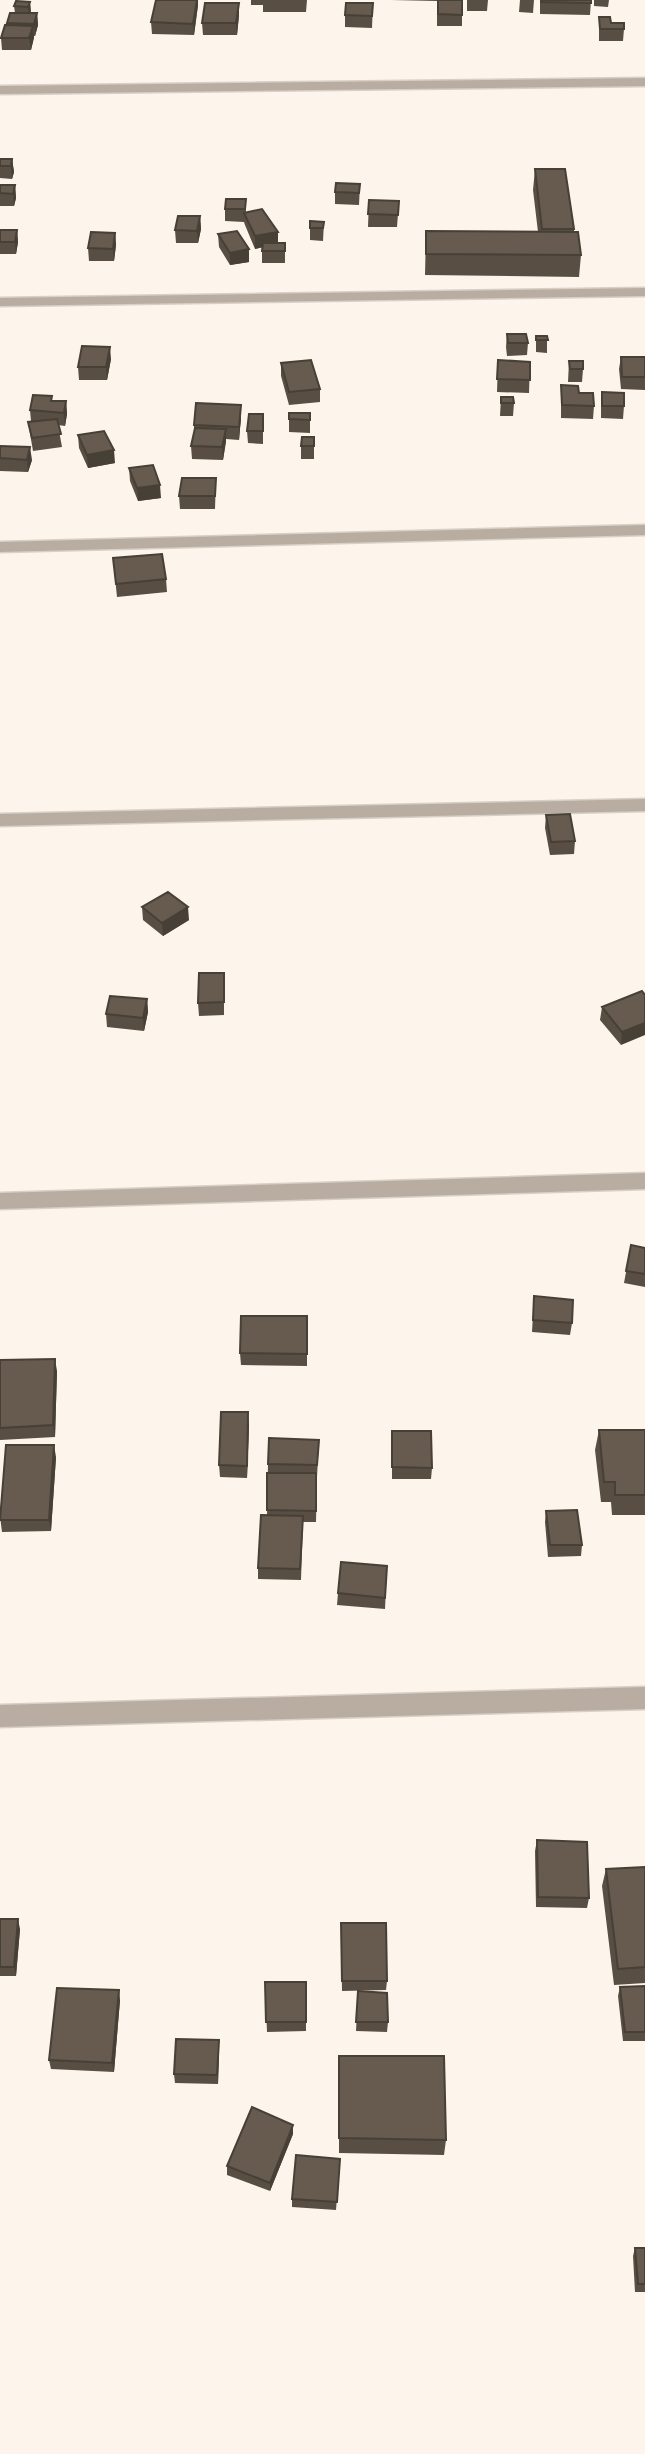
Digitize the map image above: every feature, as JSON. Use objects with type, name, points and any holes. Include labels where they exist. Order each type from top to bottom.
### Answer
[{"type":"street","points":[[0,90],[645,82]]},
{"type":"street","points":[[0,302],[645,292]]},
{"type":"street","points":[[0,547],[645,530]]},
{"type":"street","points":[[0,820],[645,805]]},
{"type":"street","points":[[0,1201],[645,1181]]},
{"type":"street","points":[[0,1716],[645,1698]]},
{"type":"building","points":[[156,0],[197,0],[193,24],[151,22]]},
{"type":"building","points":[[438,0],[462,0],[462,15],[438,14]]},
{"type":"building","points":[[591,0],[591,3],[541,2]]},
{"type":"building","points":[[16,1],[30,2],[28,7],[14,6]]},
{"type":"building","points":[[205,3],[239,3],[236,23],[202,23]]},
{"type":"building","points":[[346,3],[373,3],[372,16],[345,15]]},
{"type":"building","points":[[10,13],[37,13],[34,24],[7,23]]},
{"type":"building","points":[[599,17],[610,17],[611,23],[624,23],[624,29],[600,29]]},
{"type":"building","points":[[5,25],[33,26],[29,38],[1,38]]},
{"type":"building","points":[[0,159],[12,159],[11,166],[0,166]]},
{"type":"building","points":[[535,169],[565,169],[574,229],[542,229]]},
{"type":"building","points":[[336,183],[360,184],[359,193],[335,192]]},
{"type":"building","points":[[0,185],[15,185],[13,194],[0,193]]},
{"type":"building","points":[[226,199],[246,199],[245,209],[225,209]]},
{"type":"building","points":[[369,200],[399,201],[398,215],[368,214]]},
{"type":"building","points":[[262,209],[278,232],[255,236],[244,213]]},
{"type":"building","points":[[178,216],[200,216],[197,231],[175,230]]},
{"type":"building","points":[[310,221],[324,222],[323,228],[310,228]]},
{"type":"building","points":[[0,230],[17,230],[15,242],[0,242]]},
{"type":"building","points":[[237,231],[249,249],[230,253],[218,234]]},
{"type":"building","points":[[426,231],[578,232],[581,255],[426,254]]},
{"type":"building","points":[[91,232],[115,233],[113,249],[88,248]]},
{"type":"building","points":[[263,243],[285,243],[285,251],[262,251]]},
{"type":"building","points":[[507,334],[526,334],[528,343],[508,343]]},
{"type":"building","points":[[536,336],[547,336],[548,340],[536,340]]},
{"type":"building","points":[[82,346],[110,347],[106,367],[78,367]]},
{"type":"building","points":[[621,357],[645,357],[645,377],[622,377]]},
{"type":"building","points":[[311,360],[320,389],[289,392],[281,363]]},
{"type":"building","points":[[498,360],[530,362],[530,380],[497,379]]},
{"type":"building","points":[[569,361],[583,361],[583,369],[570,369]]},
{"type":"building","points":[[561,385],[578,386],[579,393],[593,393],[594,406],[562,405]]},
{"type":"building","points":[[602,392],[624,393],[624,406],[602,406]]},
{"type":"building","points":[[33,395],[52,396],[51,401],[66,401],[64,413],[30,410]]},
{"type":"building","points":[[501,397],[513,397],[514,403],[501,403]]},
{"type":"building","points":[[196,403],[241,405],[239,427],[194,425]]},
{"type":"building","points":[[289,413],[310,413],[310,420],[289,419]]},
{"type":"building","points":[[249,414],[263,414],[263,431],[247,431]]},
{"type":"building","points":[[57,419],[61,434],[32,438],[28,422]]},
{"type":"building","points":[[195,428],[226,429],[222,447],[191,446]]},
{"type":"building","points":[[104,431],[114,450],[87,455],[78,435]]},
{"type":"building","points":[[302,437],[314,437],[314,446],[301,446]]},
{"type":"building","points":[[0,446],[30,447],[27,460],[0,458]]},
{"type":"building","points":[[153,465],[160,485],[137,488],[129,468]]},
{"type":"building","points":[[182,478],[216,478],[215,496],[179,496]]},
{"type":"building","points":[[162,554],[166,579],[116,584],[113,558]]},
{"type":"building","points":[[570,814],[575,841],[551,842],[546,815]]},
{"type":"building","points":[[168,892],[188,907],[162,923],[142,907]]},
{"type":"building","points":[[199,973],[224,973],[224,1002],[198,1003]]},
{"type":"building","points":[[642,991],[645,995],[645,1023],[622,1032],[602,1007]]},
{"type":"building","points":[[110,996],[147,999],[143,1018],[106,1014]]},
{"type":"building","points":[[631,1245],[645,1248],[645,1274],[626,1271]]},
{"type":"building","points":[[534,1296],[573,1300],[572,1323],[533,1320]]},
{"type":"building","points":[[241,1316],[307,1316],[307,1354],[240,1353]]},
{"type":"building","points":[[55,1359],[53,1425],[0,1428],[0,1360]]},
{"type":"building","points":[[221,1412],[248,1412],[247,1466],[219,1465]]},
{"type":"building","points":[[599,1430],[645,1430],[645,1495],[615,1495],[615,1482],[604,1482]]},
{"type":"building","points":[[392,1431],[431,1431],[432,1468],[392,1467]]},
{"type":"building","points":[[269,1438],[319,1440],[317,1465],[268,1464]]},
{"type":"building","points":[[6,1445],[54,1445],[49,1520],[0,1520]]},
{"type":"building","points":[[267,1473],[316,1473],[316,1511],[267,1510]]},
{"type":"building","points":[[577,1510],[582,1545],[550,1545],[546,1511]]},
{"type":"building","points":[[261,1515],[303,1516],[300,1569],[258,1568]]},
{"type":"building","points":[[341,1562],[387,1566],[385,1598],[338,1593]]},
{"type":"building","points":[[537,1840],[587,1842],[589,1898],[538,1897]]},
{"type":"building","points":[[645,1867],[645,1967],[618,1969],[606,1869]]},
{"type":"building","points":[[0,1919],[18,1919],[14,1967],[0,1967]]},
{"type":"building","points":[[341,1923],[386,1923],[387,1981],[342,1981]]},
{"type":"building","points":[[265,1982],[306,1982],[306,2022],[266,2022]]},
{"type":"building","points":[[645,1986],[645,2032],[625,2032],[620,1987]]},
{"type":"building","points":[[57,1988],[119,1990],[112,2063],[49,2060]]},
{"type":"building","points":[[358,1991],[387,1993],[388,2022],[356,2022]]},
{"type":"building","points":[[176,2039],[219,2040],[217,2075],[174,2074]]},
{"type":"building","points":[[339,2056],[444,2056],[446,2140],[339,2138]]},
{"type":"building","points":[[252,2107],[293,2125],[270,2183],[227,2166]]},
{"type":"building","points":[[296,2155],[340,2159],[337,2202],[292,2199]]},
{"type":"building","points":[[635,2248],[645,2248],[645,2284],[638,2284]]}]
